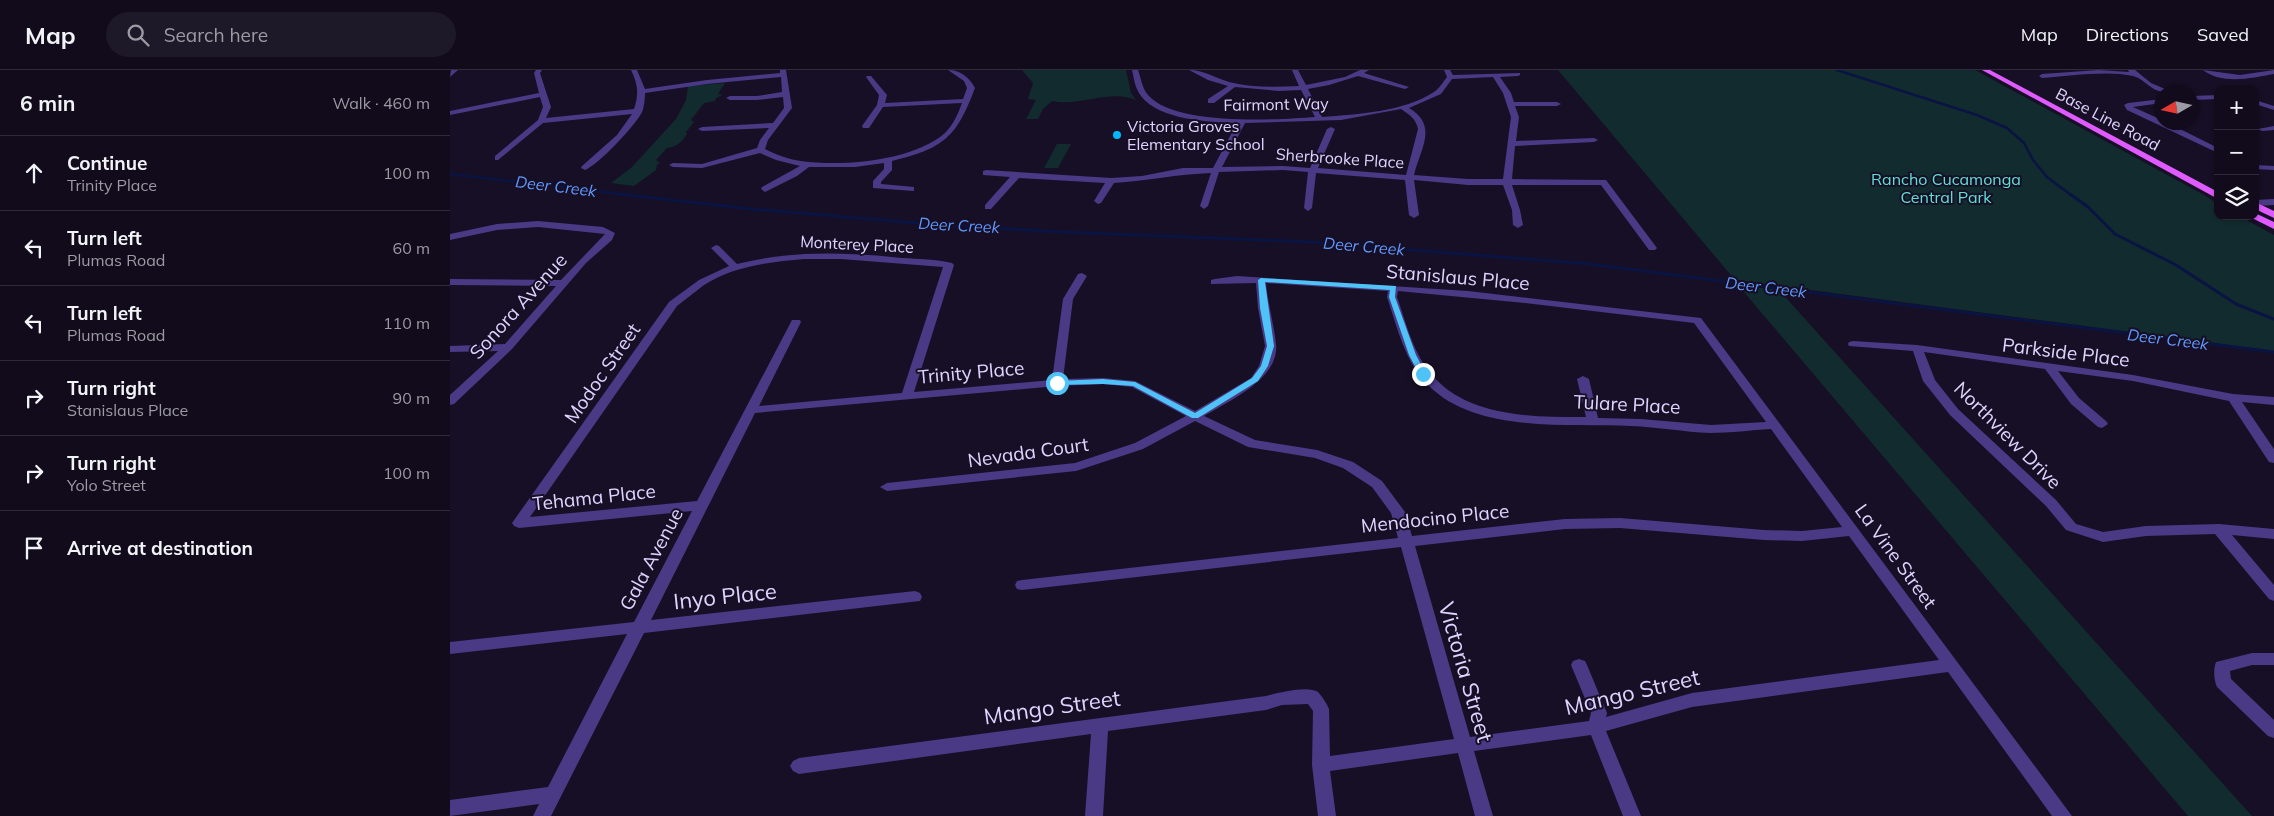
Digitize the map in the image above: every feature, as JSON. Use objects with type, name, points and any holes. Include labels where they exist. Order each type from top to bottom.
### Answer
[{"type":"main road","name":"Base Line Road","points":[[1985,70],[2214,194]]},
{"type":"main road","name":"Base Line Road","points":[[2000,70],[2214,184]]},
{"type":"main road","points":[[2259,206],[2274,215]]},
{"type":"main road","points":[[2259,218],[2274,226]]},
{"type":"street","points":[[450,75],[455,70]]},
{"type":"street","points":[[498,158],[541,121],[547,107],[537,73],[539,70]]},
{"type":"street","points":[[585,168],[625,129],[640,111],[644,91],[642,81],[634,70]]},
{"type":"street","points":[[673,165],[702,166],[761,150],[778,160],[808,164],[845,164],[888,159],[931,145],[947,136],[953,129],[971,88],[970,83],[951,70]]},
{"type":"street","name":"Fairmont Way","points":[[1135,70],[1140,90],[1156,106],[1195,117],[1242,121],[1369,114],[1404,108],[1438,94],[1447,87],[1449,73]]},
{"type":"street","points":[[1192,70],[1204,78],[1234,85],[1266,88],[1304,87],[1334,82],[1366,70]]},
{"type":"street","points":[[1295,70],[1319,118]]},
{"type":"street","points":[[2206,70],[2227,76],[2274,72]]},
{"type":"street","points":[[725,81],[728,72]]},
{"type":"street","points":[[2042,76],[2133,72],[2154,86]]},
{"type":"street","points":[[644,91],[783,73],[788,108],[764,140],[761,150]]},
{"type":"street","points":[[1449,73],[1518,74]]},
{"type":"street","points":[[1358,74],[1405,87]]},
{"type":"street","points":[[1495,75],[1512,104],[1514,117],[1507,183],[1516,210],[1518,225]]},
{"type":"street","points":[[866,126],[881,105],[883,95],[869,77]]},
{"type":"street","points":[[1211,101],[1234,85]]},
{"type":"street","points":[[450,113],[544,94]]},
{"type":"street","points":[[730,98],[757,98],[786,94]]},
{"type":"street","points":[[2199,98],[2214,97]]},
{"type":"street","points":[[881,105],[966,101]]},
{"type":"street","points":[[2154,101],[2128,105],[2130,108],[2154,121]]},
{"type":"street","points":[[2259,103],[2274,108]]},
{"type":"street","points":[[1512,104],[1557,104]]},
{"type":"street","points":[[1404,108],[1417,114],[1423,125],[1421,141],[1410,178],[1410,200],[1414,215]]},
{"type":"street","points":[[541,121],[640,111]]},
{"type":"street","points":[[1204,206],[1206,192],[1214,170],[1236,136],[1242,121]]},
{"type":"street","points":[[702,128],[775,126]]},
{"type":"street","points":[[2262,129],[2274,128]]},
{"type":"street","points":[[1308,208],[1313,169],[1331,130]]},
{"type":"street","points":[[2173,130],[2214,149]]},
{"type":"street","points":[[1512,144],[1594,140]]},
{"type":"street","points":[[888,159],[888,170],[877,180],[876,186],[911,188]]},
{"type":"street","points":[[765,189],[794,174],[808,164]]},
{"type":"street","points":[[2259,167],[2274,168]]},
{"type":"street","name":"Sherbrooke Place","points":[[986,173],[1111,181],[1142,179],[1184,171],[1313,169],[1410,178],[1507,183],[1603,182],[1652,248]]},
{"type":"street","points":[[988,207],[1016,176]]},
{"type":"street","points":[[1098,201],[1111,181]]},
{"type":"street","points":[[2259,204],[2274,202]]},
{"type":"street","name":"Sonora Avenue","points":[[450,237],[497,228],[538,224],[603,230],[610,233],[608,238],[583,261],[508,347],[450,401]]},
{"type":"street","points":[[716,248],[734,266]]},
{"type":"street","name":"Monterey Place","points":[[734,266],[774,257],[811,255],[949,265],[907,397]]},
{"type":"street","name":"Modoc Street","points":[[519,523],[673,304],[687,291],[734,266]]},
{"type":"street","points":[[1057,383],[1068,298],[1082,276]]},
{"type":"street","name":"Stanislaus Place","points":[[1215,282],[1237,279],[1393,288],[1545,302],[1697,320]]},
{"type":"street","points":[[450,282],[468,280],[565,283]]},
{"type":"street","name":"Nevada Court","points":[[887,487],[1076,467],[1139,446],[1195,416],[1255,380],[1265,366],[1271,346],[1261,280]]},
{"type":"street","name":"Tulare Place","points":[[1393,288],[1392,297],[1412,355],[1423,374],[1443,393],[1477,410],[1519,418],[1593,420],[1710,429],[1775,425]]},
{"type":"street","name":"La Vine Street","points":[[1697,320],[2063,816]]},
{"type":"street","name":"Gala Avenue","points":[[542,816],[796,322]]},
{"type":"street","name":"Parkside Place","points":[[1853,344],[1917,348],[2050,368],[2133,378],[2233,398],[2274,401]]},
{"type":"street","points":[[450,349],[508,347]]},
{"type":"street","name":"Northview Drive","points":[[1917,348],[1929,381],[1954,412],[2051,503],[2071,527],[2103,537],[2146,530],[2219,529]]},
{"type":"street","points":[[2050,368],[2075,401],[2102,424]]},
{"type":"street","points":[[1583,378],[1593,420]]},
{"type":"street","name":"Trinity Place","points":[[752,410],[1057,383],[1103,381],[1135,384],[1252,444],[1317,454],[1348,465],[1376,484],[1398,512],[1405,541]]},
{"type":"street","points":[[2233,398],[2274,459]]},
{"type":"street","name":"Tehama Place","points":[[519,523],[702,505]]},
{"type":"street","name":"Mendocino Place","points":[[1022,585],[1565,524],[1620,523],[1764,535],[1802,536],[1853,531]]},
{"type":"street","points":[[2219,529],[2274,534]]},
{"type":"street","points":[[2219,529],[2274,595]]},
{"type":"street","name":"Victoria Street","points":[[1405,541],[1484,816]]},
{"type":"street","name":"Inyo Place","points":[[450,648],[915,598]]},
{"type":"street","points":[[2274,658],[2252,659],[2222,667],[2223,682],[2274,732]]},
{"type":"street","points":[[1579,665],[1599,713],[1596,727],[1632,816]]},
{"type":"street","name":"Mango Street","points":[[799,766],[1266,703],[1296,696],[1312,697],[1321,709],[1321,765],[1596,727],[1692,700],[1952,665]]},
{"type":"street","points":[[1094,816],[1100,724]]},
{"type":"street","points":[[1321,765],[1327,816]]},
{"type":"street","points":[[450,808],[553,794]]},
{"type":"green space","points":[[1022,70],[1126,70],[1131,93],[1136,100],[1115,96],[1073,102],[1052,101],[1043,109],[1038,119],[1026,119],[1036,100],[1028,99],[1033,83]]},
{"type":"green space","name":"Rancho Cucamonga Central Park","points":[[1558,70],[1975,70],[2204,195],[2214,201],[2214,220],[2246,220],[2274,235],[2274,351],[1735,280]]},
{"type":"green space","points":[[725,83],[718,94],[723,95],[716,98],[715,101],[704,103],[691,120],[694,122],[683,139],[676,145],[667,148],[656,160],[660,163],[657,165],[656,170],[634,186],[611,183],[632,167],[676,119],[686,100],[688,86]]},
{"type":"green space","points":[[1057,144],[1071,144],[1058,168],[1044,168]]},
{"type":"green space","points":[[1738,285],[1779,290],[2252,816],[2188,816]]},
{"type":"waterway","points":[[1837,70],[1977,115],[2007,128],[2024,143],[2033,160],[2047,177],[2071,195]]},
{"type":"waterway","name":"Deer Creek","points":[[450,174],[629,195]]},
{"type":"waterway","name":"Deer Creek","points":[[619,194],[742,208],[917,223],[1042,231],[1311,242],[1589,264],[2274,352]]},
{"type":"waterway","points":[[2070,194],[2088,207],[2115,234],[2176,265],[2236,304],[2274,319]]},
{"type":"place","name":"Victoria Groves Elementary School","points":[[1117,135]]},
{"type":"route","points":[[1057,383],[1103,381],[1135,384],[1195,416],[1255,380],[1265,366],[1271,346],[1261,280],[1393,288],[1392,297],[1412,355],[1423,374]]}]
